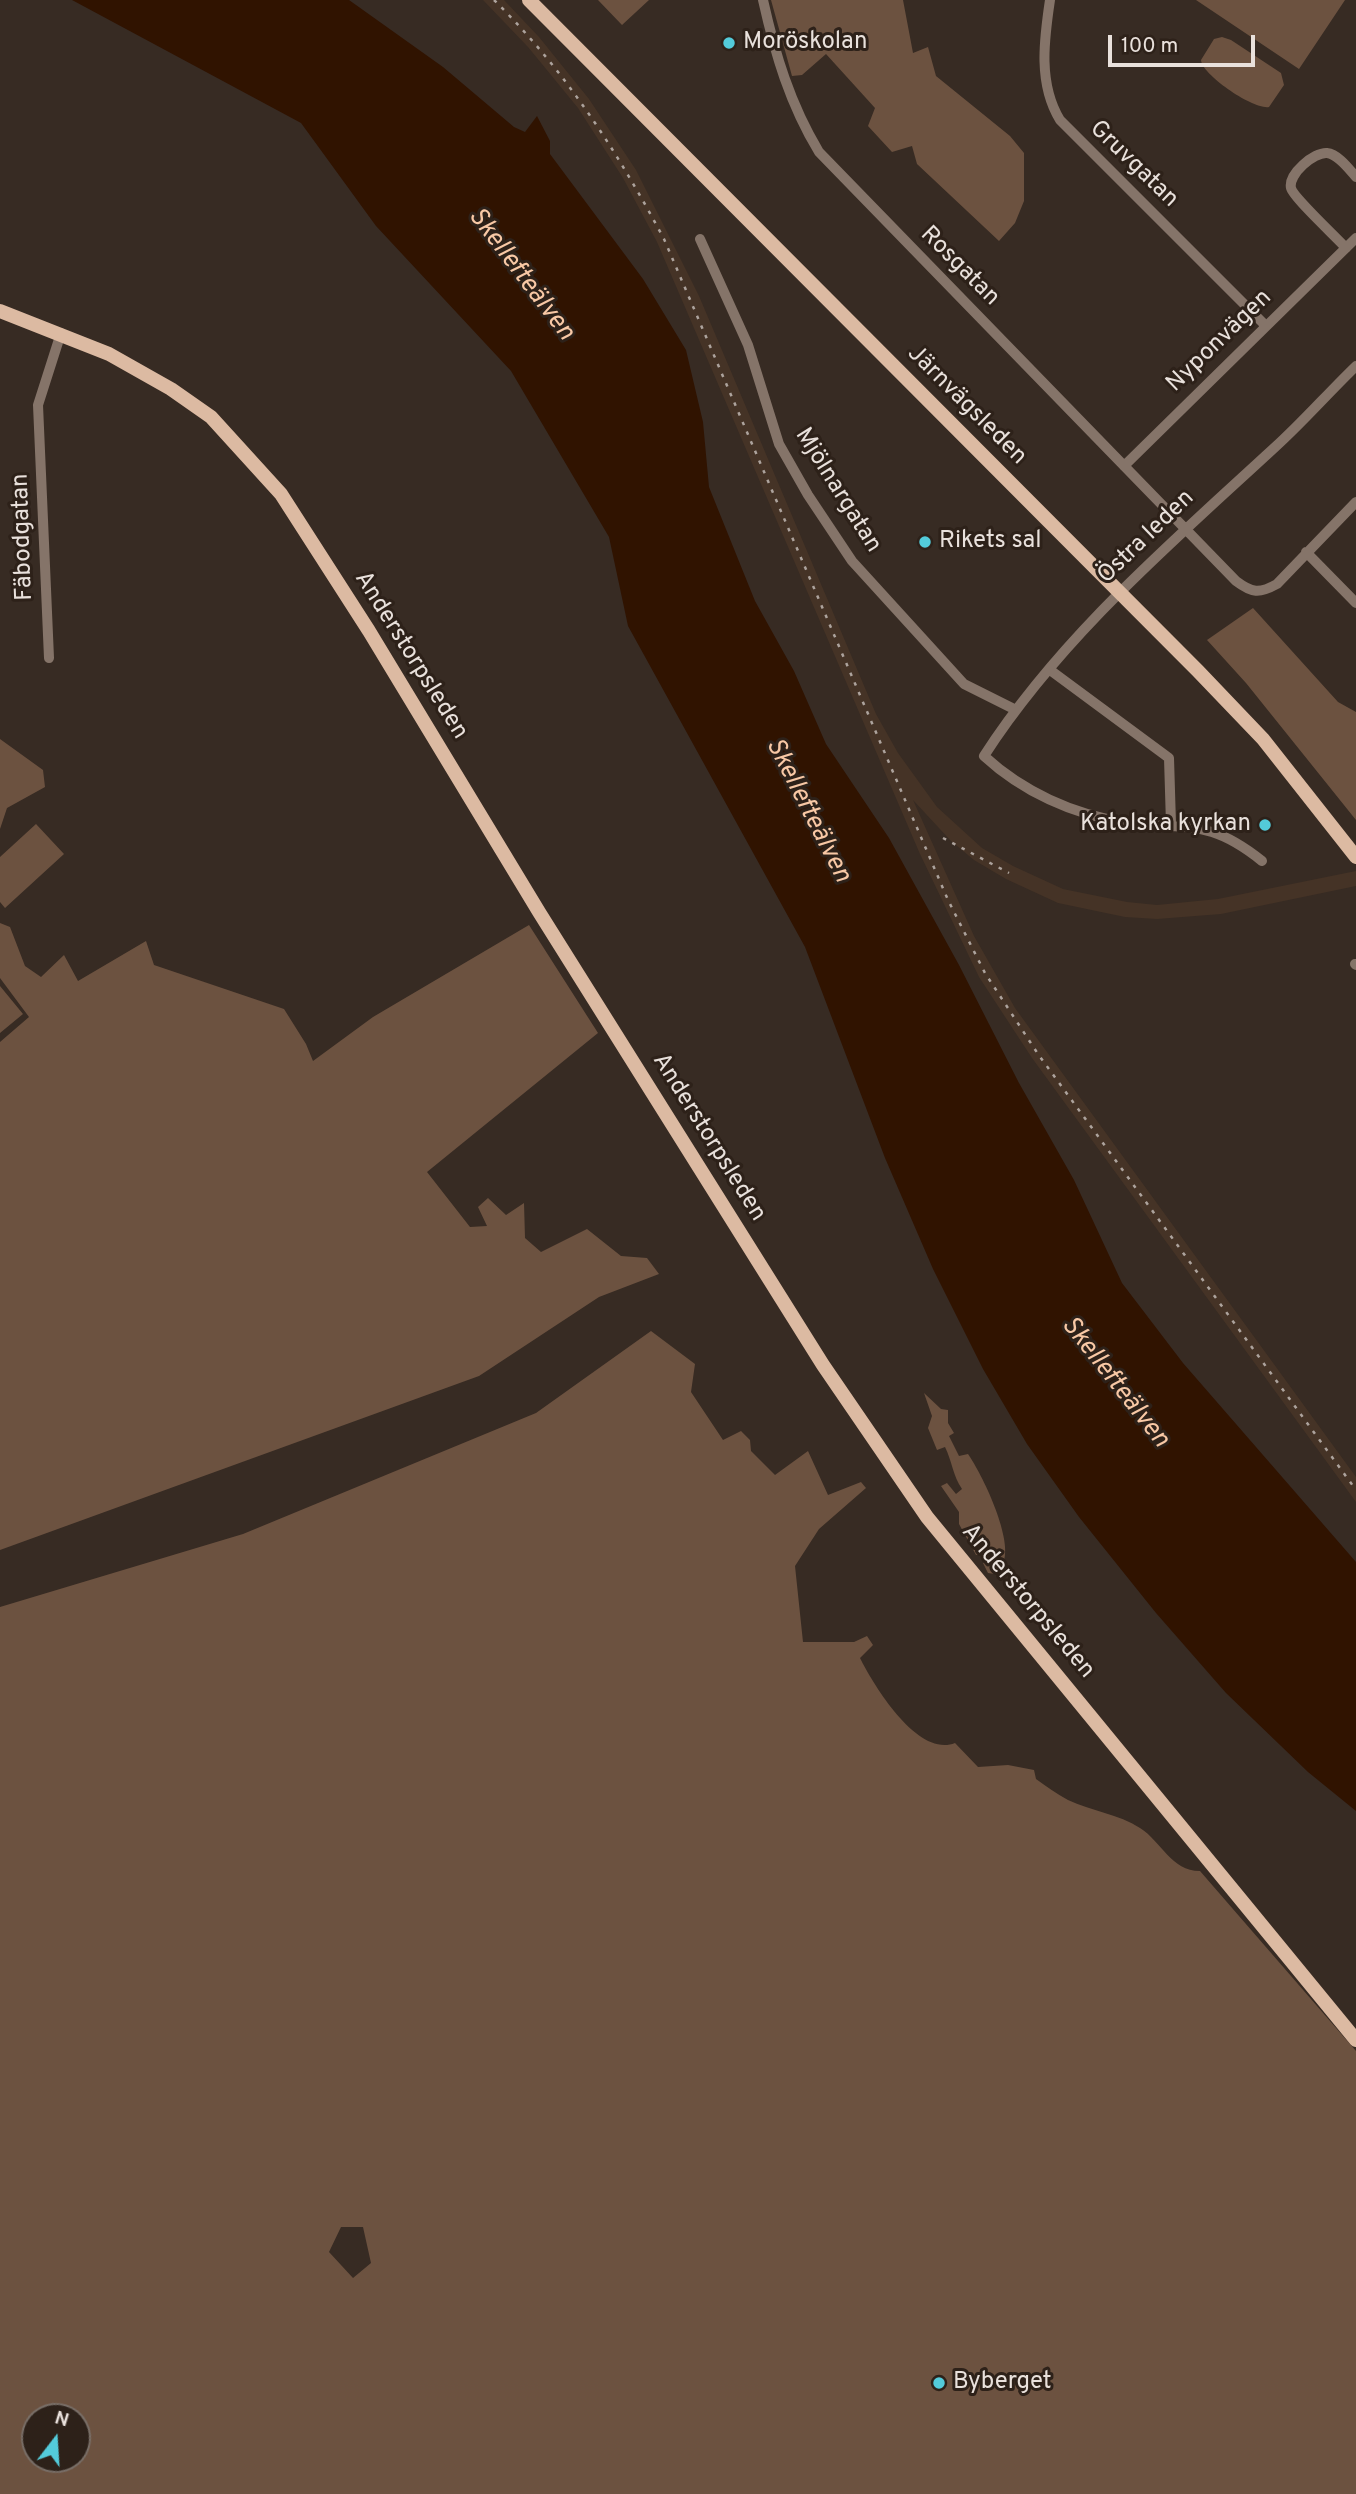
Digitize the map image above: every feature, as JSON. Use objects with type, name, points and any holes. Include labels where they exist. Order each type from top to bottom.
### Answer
[{"type":"main road","name":"Järnvägsleden","points":[[529,0],[1263,739],[1355,856]]},
{"type":"main road","name":"Anderstorpsleden","points":[[0,311],[61,333],[142,371],[211,418],[281,494],[369,631],[539,912],[823,1365],[922,1509],[1356,2040]]},
{"type":"street","name":"Rosgatan","points":[[763,0],[785,85],[798,117],[819,152],[1184,529],[1236,581],[1250,591],[1261,593],[1277,584],[1306,552]]},
{"type":"street","name":"Gruvgatan","points":[[1050,0],[1044,57],[1047,87],[1060,120],[1266,326]]},
{"type":"street","points":[[1346,248],[1298,200],[1291,191],[1291,183],[1301,168],[1322,154],[1330,153],[1356,177]]},
{"type":"street","name":"Nyponvägen","points":[[1124,466],[1356,238]]},
{"type":"street","name":"Mjölnargatan","points":[[700,239],[748,345],[779,444],[852,561],[964,684],[1014,709]]},
{"type":"street","name":"Fäbodgatan","points":[[49,659],[38,405],[61,333]]},
{"type":"street","name":"Östra leden","points":[[1171,824],[1123,822],[1071,806],[1017,783],[984,756],[1014,709],[1119,594],[1184,529],[1275,447],[1356,366]]},
{"type":"street","points":[[1356,502],[1306,552],[1356,603]]},
{"type":"street","points":[[1050,670],[1169,758],[1171,824],[1206,829],[1226,837],[1262,861]]},
{"type":"shaded area","points":[[483,0],[504,0],[539,37],[589,99],[636,170],[699,296],[876,714],[898,753],[937,807],[982,848],[1013,866],[1063,889],[1127,902],[1157,905],[1218,899],[1356,871],[1356,886],[1221,914],[1157,919],[1125,917],[1058,903],[1006,879],[974,860],[951,841],[913,800],[974,936],[1015,1008],[1356,1477],[1356,1502],[1032,1058],[979,977],[920,854],[657,242],[623,178],[578,108],[528,47]]},
{"type":"shaded area","points":[[598,0],[649,0],[622,25]]},
{"type":"shaded area","points":[[771,0],[903,0],[913,53],[928,47],[936,76],[1010,136],[1024,153],[1024,201],[1015,223],[999,241],[917,164],[912,146],[892,152],[868,126],[875,108],[826,54],[802,75],[792,76]]},
{"type":"shaded area","points":[[1196,0],[1345,0],[1299,69]]},
{"type":"shaded area","points":[[1222,37],[1231,40],[1281,73],[1284,85],[1269,107],[1241,97],[1219,82],[1204,66],[1201,60],[1214,39]]},
{"type":"shaded area","points":[[1253,608],[1338,702],[1356,712],[1356,820],[1246,683],[1207,640]]},
{"type":"shaded area","points":[[0,739],[43,770],[45,787],[7,808],[0,829]]},
{"type":"shaded area","points":[[36,824],[64,854],[5,908],[0,902],[0,857]]},
{"type":"shaded area","points":[[0,923],[10,927],[25,966],[41,977],[64,955],[78,981],[146,941],[154,965],[284,1009],[306,1044],[313,1061],[373,1017],[529,925],[598,1033],[427,1172],[470,1227],[487,1226],[478,1207],[488,1198],[506,1215],[524,1203],[525,1238],[541,1252],[587,1229],[621,1256],[647,1258],[659,1274],[599,1297],[479,1376],[0,1550],[0,1042],[29,1017],[0,978]]},
{"type":"shaded area","points":[[0,986],[23,1014],[0,1033]]},
{"type":"shaded area","points":[[651,1331],[695,1364],[691,1392],[723,1440],[741,1431],[750,1440],[751,1451],[775,1475],[808,1451],[828,1495],[861,1482],[866,1488],[819,1529],[795,1566],[803,1642],[854,1642],[867,1636],[873,1645],[860,1658],[886,1701],[912,1730],[941,1745],[955,1743],[978,1767],[1008,1765],[1034,1770],[1036,1779],[1068,1800],[1132,1823],[1148,1834],[1181,1866],[1200,1871],[1356,2051],[1356,2494],[0,2494],[0,1607],[243,1534],[536,1413]],"holes":[[[341,2227],[363,2227],[371,2263],[353,2278],[329,2252]]]},
{"type":"shaded area","points":[[924,1393],[941,1409],[948,1410],[948,1423],[954,1433],[949,1436],[959,1456],[968,1454],[981,1476],[1000,1521],[1004,1537],[1004,1561],[995,1574],[988,1573],[983,1563],[991,1561],[985,1554],[976,1555],[959,1524],[959,1512],[941,1486],[947,1483],[956,1494],[962,1489],[945,1447],[937,1450],[928,1428],[932,1416]]},
{"type":"water","name":"Skellefteälven","points":[[72,0],[349,0],[443,67],[514,127],[525,132],[537,116],[550,141],[550,154],[643,279],[686,350],[703,422],[709,487],[755,601],[794,671],[826,744],[889,838],[959,965],[1019,1083],[1074,1180],[1122,1283],[1183,1363],[1356,1562],[1356,1811],[1308,1772],[1226,1693],[1156,1613],[1079,1517],[1027,1444],[983,1369],[933,1269],[885,1158],[805,947],[628,626],[609,537],[511,371],[376,226],[301,123]]},
{"type":"railway","points":[[494,0],[567,83],[628,174],[664,239],[948,900],[985,973],[1038,1054],[1356,1490]]},
{"type":"railway","points":[[943,838],[1009,873]]},
{"type":"place","name":"Moröskolan","points":[[729,43]]},
{"type":"place","name":"Rikets sal","points":[[925,542]]},
{"type":"place","name":"Katolska kyrkan","points":[[1265,825]]},
{"type":"place","name":"Byberget","points":[[939,2383]]}]
